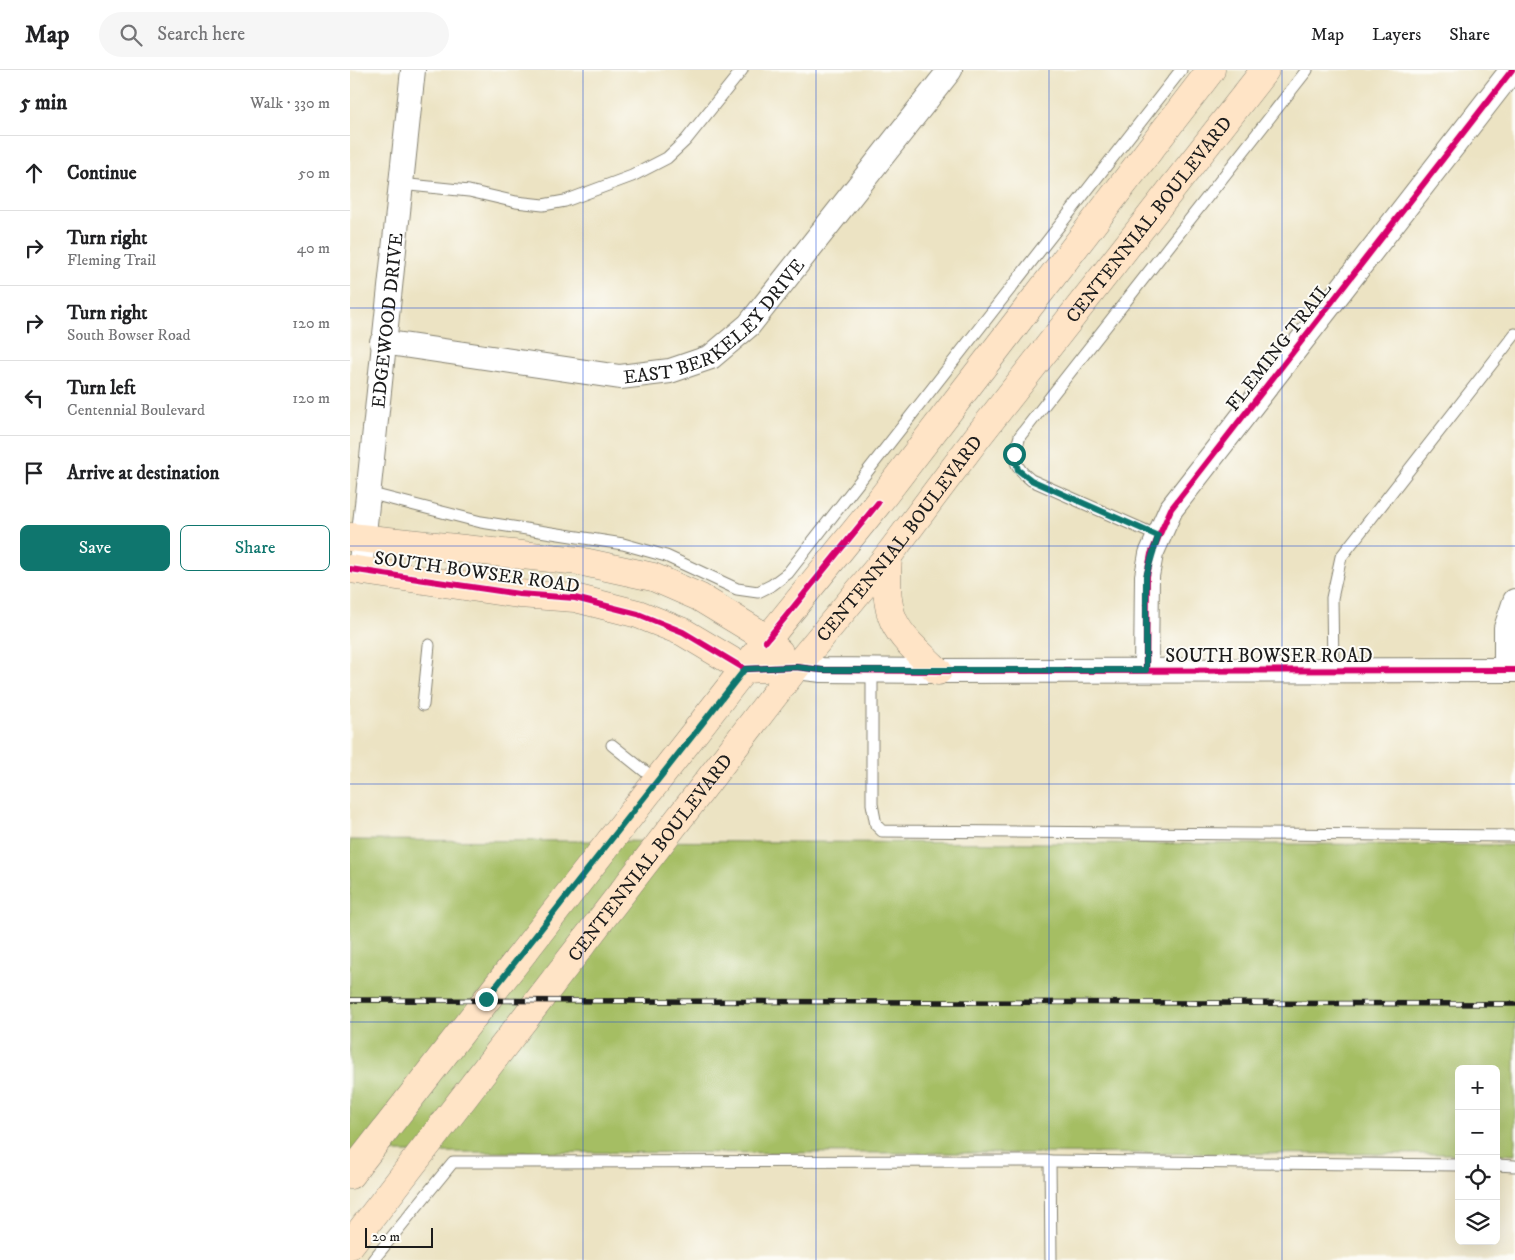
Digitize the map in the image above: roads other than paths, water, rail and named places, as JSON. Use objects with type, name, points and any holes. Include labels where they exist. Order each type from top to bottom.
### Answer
[{"type":"main road","name":"CENTENNIAL BOULEVARD","points":[[350,1175],[766,641],[878,503],[1211,70]]},
{"type":"main road","name":"CENTENNIAL BOULEVARD","points":[[350,1245],[796,667],[888,556],[978,435],[1265,70]]},
{"type":"main road","name":"SOUTH BOWSER ROAD","points":[[357,538],[579,561],[653,577],[699,597],[766,641],[796,667]]},
{"type":"main road","points":[[888,556],[886,593],[891,616],[902,636],[938,671]]},
{"type":"main road","name":"SOUTH BOWSER ROAD","points":[[355,570],[519,594],[575,598],[638,614],[683,632],[745,669],[796,667]]},
{"type":"street","name":"EDGEWOOD DRIVE","points":[[355,570],[357,538],[368,493],[382,342],[412,70]]},
{"type":"street","name":"EAST BERKELEY DRIVE","points":[[382,342],[620,376],[670,371],[711,357],[749,325],[950,70]]},
{"type":"street","name":"FLEMING TRAIL","points":[[1146,670],[1146,576],[1158,536],[1171,509],[1512,70]]},
{"type":"street","points":[[1511,670],[1506,628],[1515,601]]},
{"type":"street","name":"SOUTH BOWSER ROAD","points":[[796,667],[938,671],[1511,670]]},
{"type":"lane","points":[[400,184],[469,191],[516,202],[543,205],[565,200],[632,176],[667,158],[686,140],[742,70]]},
{"type":"lane","points":[[368,493],[481,522],[623,544],[666,556],[737,589],[758,592],[772,585],[788,573],[1181,70]]},
{"type":"lane","points":[[1158,536],[1031,480],[1018,470],[1014,454],[1020,436],[1307,70]]},
{"type":"lane","points":[[1332,669],[1332,598],[1341,557],[1515,334]]},
{"type":"lane","points":[[423,705],[429,645]]},
{"type":"lane","points":[[872,670],[872,804],[876,825],[882,831],[1515,836]]},
{"type":"lane","points":[[612,745],[657,781]]},
{"type":"lane","points":[[374,1260],[453,1162],[1050,1161],[1455,1165]]},
{"type":"lane","points":[[1050,1161],[1051,1260]]},
{"type":"lane","points":[[1500,1166],[1515,1166]]},
{"type":"railway","points":[[350,1000],[1515,1004]]}]
